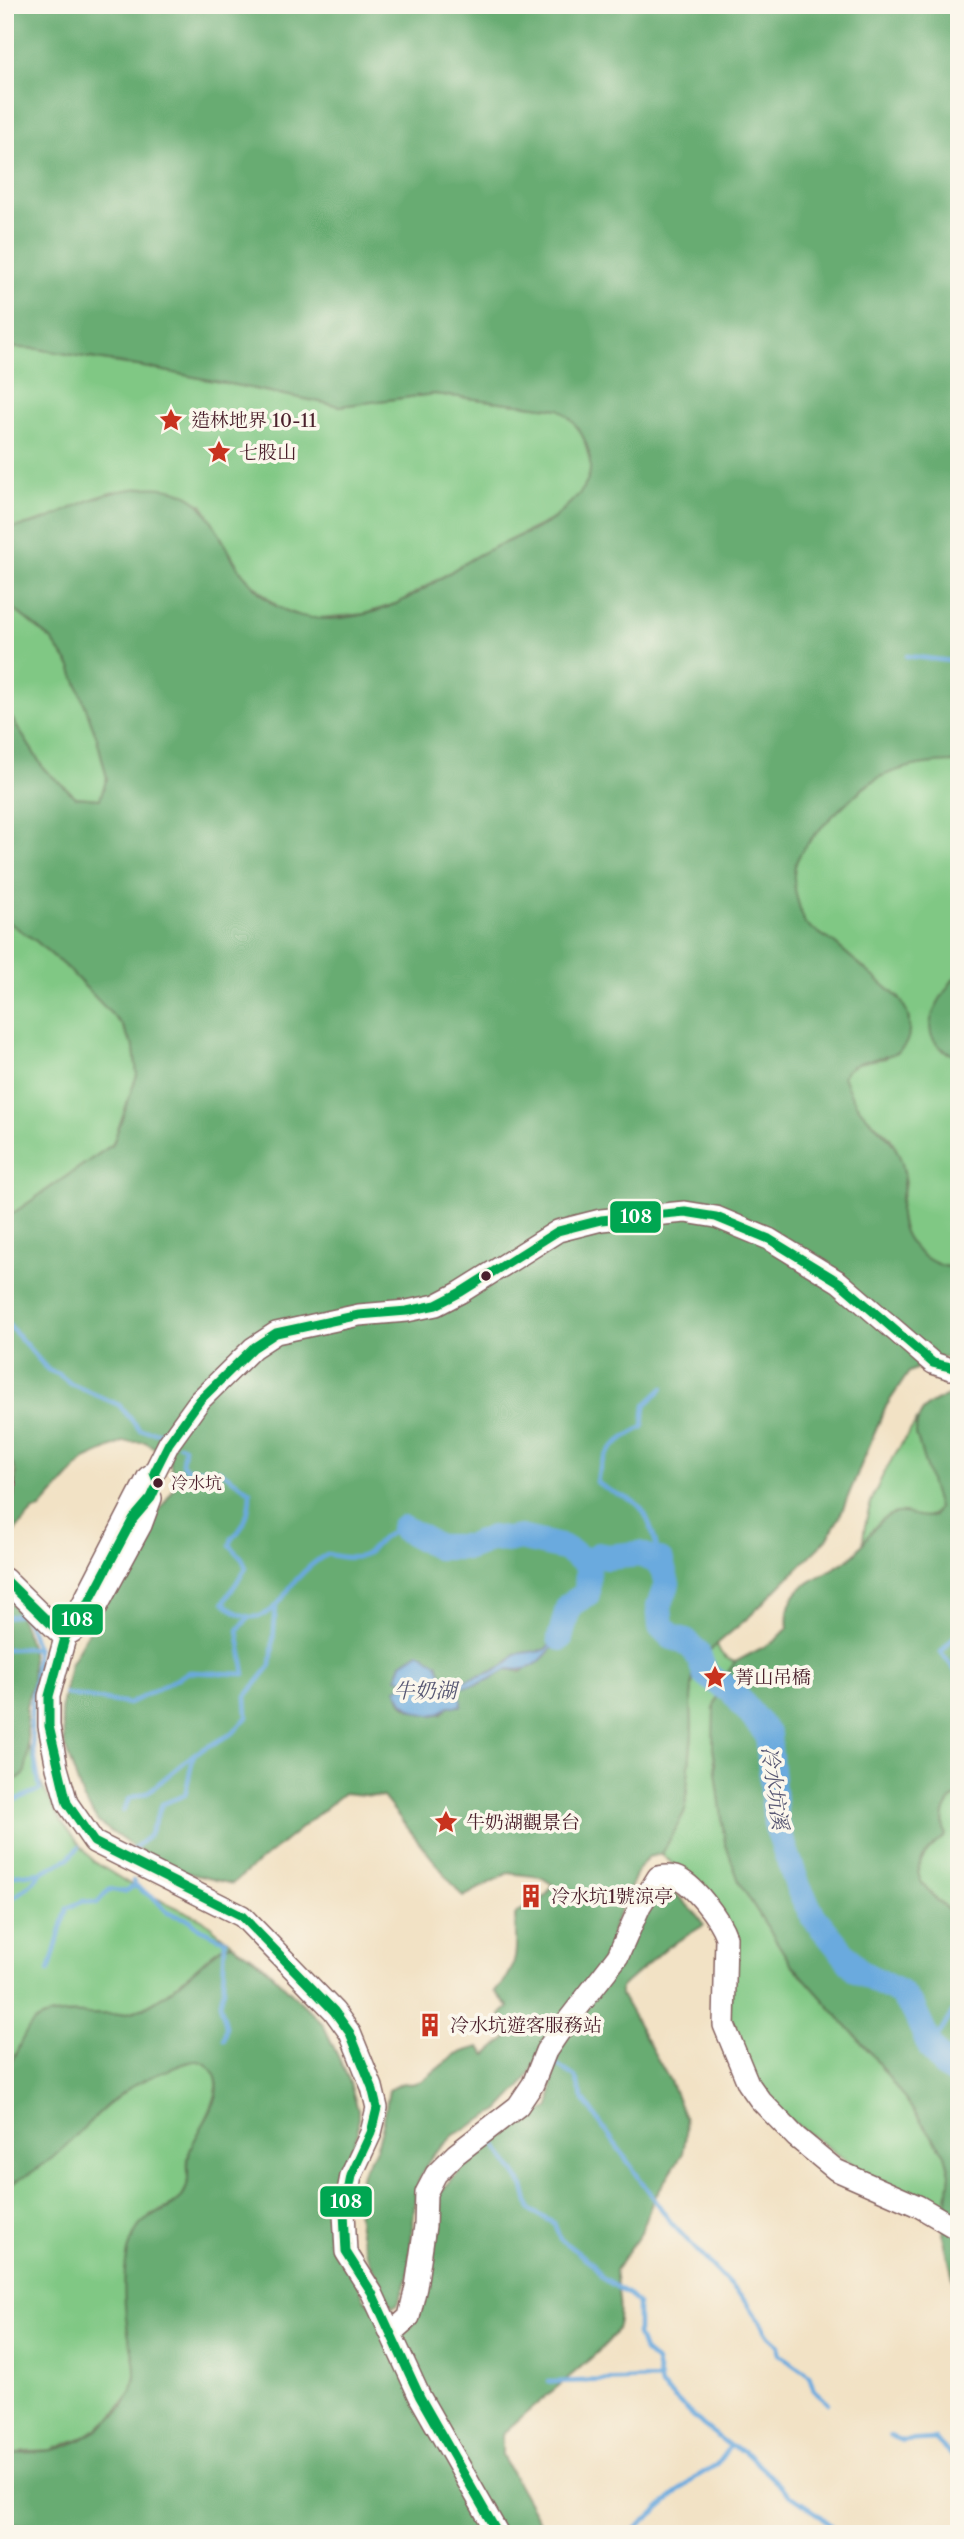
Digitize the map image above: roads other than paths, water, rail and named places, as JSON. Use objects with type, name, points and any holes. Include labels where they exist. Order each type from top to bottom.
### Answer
[{"type":"street","points":[[498,2534],[420,2397],[372,2292],[346,2252],[344,2212],[351,2176],[371,2133],[377,2108],[372,2087],[350,2033],[334,2011],[242,1916],[94,1842],[67,1803],[49,1726],[49,1696],[65,1638],[139,1493],[148,1477],[154,1473],[169,1443],[201,1400],[253,1348],[276,1333],[359,1315],[407,1311],[436,1305],[558,1231],[601,1220],[685,1212],[716,1217],[769,1239],[839,1282],[933,1363],[959,1369]]},
{"type":"street","points":[[141,1525],[158,1483],[154,1473]]},
{"type":"street","points":[[65,1638],[94,1612],[154,1506],[162,1485],[154,1473]]},
{"type":"street","points":[[5,1484],[5,1493]]},
{"type":"street","points":[[65,1638],[88,1604],[134,1519],[151,1498]]},
{"type":"street","points":[[5,1579],[65,1638]]},
{"type":"street","points":[[391,2333],[409,2317],[418,2275],[426,2193],[436,2174],[456,2154],[518,2106],[533,2084],[552,2042],[618,1956],[640,1906],[658,1877],[671,1875],[686,1882],[722,1923],[726,1937],[724,2025],[748,2083],[760,2100],[796,2137],[836,2170],[918,2206],[959,2230]]},
{"type":"water","name":"牛奶湖","points":[[560,1638],[544,1657],[532,1666],[517,1670],[508,1669],[483,1682],[456,1687],[461,1706],[449,1706],[438,1714],[427,1715],[416,1711],[404,1703],[396,1689],[403,1685],[403,1679],[397,1678],[402,1663],[419,1652],[437,1663],[443,1676],[453,1683],[496,1670],[515,1654],[544,1650]]},
{"type":"waterway","points":[[907,656],[950,661],[959,655]]},
{"type":"waterway","points":[[5,1318],[48,1370],[71,1384],[119,1405],[140,1430],[163,1433]]},
{"type":"waterway","points":[[945,1381],[959,1395]]},
{"type":"waterway","points":[[661,1562],[642,1509],[633,1501],[597,1482],[606,1455],[618,1442],[643,1427],[645,1405],[663,1388]]},
{"type":"waterway","points":[[179,1445],[184,1447],[182,1463],[187,1469],[219,1470],[250,1491],[246,1517],[230,1545],[242,1558],[246,1568],[224,1602],[243,1615],[256,1617],[270,1611],[294,1582],[327,1554],[344,1557],[365,1555],[382,1538],[403,1528]]},
{"type":"waterway","points":[[403,1528],[438,1547],[469,1547],[492,1538],[520,1538],[564,1548],[588,1563]]},
{"type":"waterway","name":"冷水坑溪","points":[[560,1638],[569,1605],[587,1594],[588,1563],[598,1555],[607,1557],[639,1554],[661,1562],[667,1584],[659,1606],[661,1626],[672,1637],[686,1641],[697,1653],[706,1675],[733,1692],[768,1735],[776,1824],[799,1889],[813,1916],[858,1971],[900,1993],[914,2010],[931,2048],[945,2067],[959,2074]]},
{"type":"waterway","points":[[123,1811],[130,1798],[147,1793],[194,1754],[233,1733],[247,1717],[246,1696],[271,1665],[276,1606]]},
{"type":"waterway","points":[[5,1618],[22,1613],[35,1642],[36,1669],[31,1725],[40,1790],[5,1804]]},
{"type":"waterway","points":[[65,1694],[129,1704],[189,1672],[245,1674],[238,1630],[248,1618]]},
{"type":"waterway","points":[[959,1631],[941,1652],[959,1676]]},
{"type":"waterway","points":[[5,1649],[37,1648]]},
{"type":"waterway","points":[[133,1849],[149,1836],[162,1804],[185,1795],[194,1754]]},
{"type":"waterway","points":[[5,1903],[29,1886],[42,1872],[69,1858],[79,1847]]},
{"type":"waterway","points":[[5,1876],[42,1872]]},
{"type":"waterway","points":[[133,1881],[135,1886],[155,1899],[168,1913],[190,1920],[200,1929],[225,1940],[224,1989],[220,2003],[226,2026],[224,2040]]},
{"type":"waterway","points":[[49,1971],[67,1908],[83,1901],[97,1903],[109,1889],[124,1892],[134,1886]]},
{"type":"waterway","points":[[931,2048],[959,2002]]},
{"type":"waterway","points":[[556,2064],[575,2077],[584,2100],[672,2224],[748,2304],[769,2336],[779,2345],[779,2354],[809,2375],[814,2391],[828,2403]]},
{"type":"waterway","points":[[491,2138],[524,2187],[530,2210],[554,2223],[560,2239],[593,2264],[602,2278],[628,2294],[638,2304],[638,2335],[644,2351],[656,2362],[661,2386],[704,2426],[730,2446],[744,2451],[790,2495],[821,2516],[839,2534]]},
{"type":"waterway","points":[[548,2382],[660,2379]]},
{"type":"waterway","points":[[890,2436],[902,2441],[935,2439],[959,2463]]},
{"type":"waterway","points":[[629,2534],[696,2477],[716,2465],[730,2446]]},
{"type":"place","name":"造林地界 10-11","points":[[171,420]]},
{"type":"place","name":"七股山","points":[[219,452]]},
{"type":"place","name":"冷水坑","points":[[158,1483]]},
{"type":"place","name":"菁山吊橋","points":[[715,1677]]},
{"type":"place","name":"牛奶湖觀景台","points":[[446,1822]]},
{"type":"place","name":"冷水坑1號涼亭","points":[[531,1896]]},
{"type":"place","name":"冷水坑遊客服務站","points":[[430,2025]]}]
